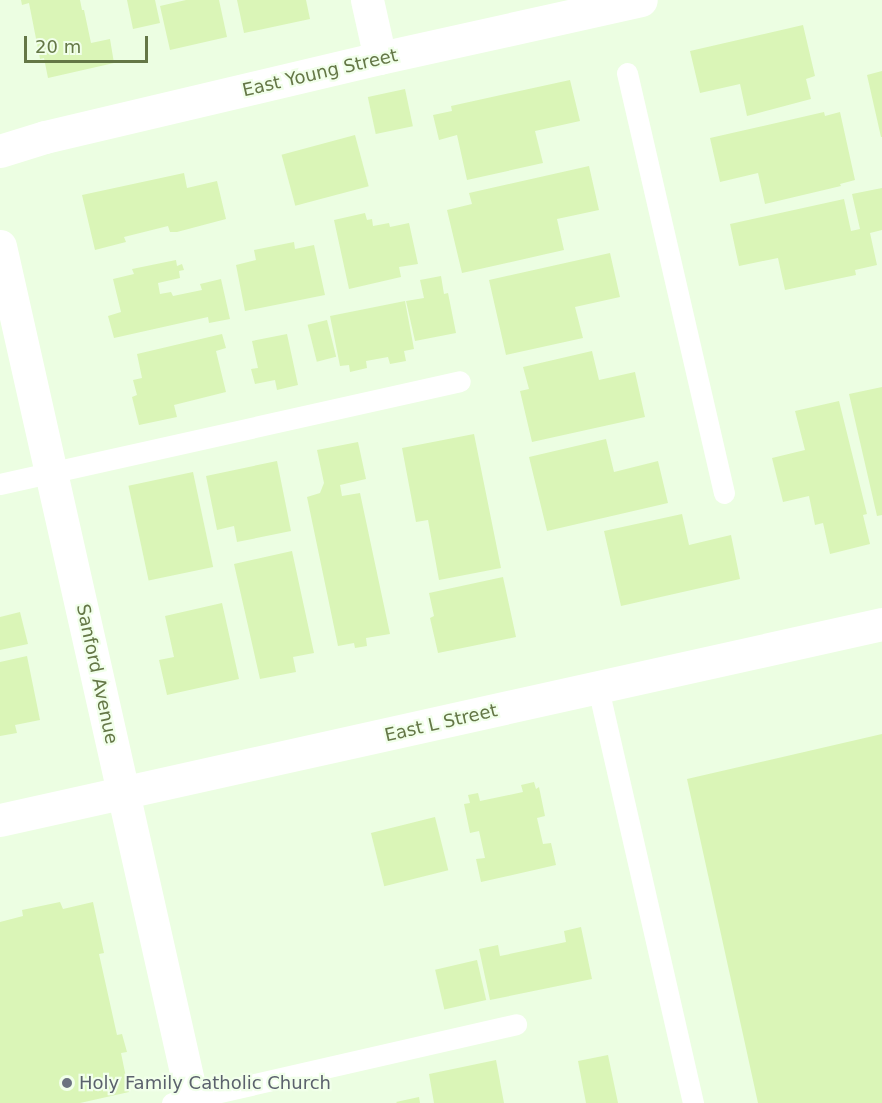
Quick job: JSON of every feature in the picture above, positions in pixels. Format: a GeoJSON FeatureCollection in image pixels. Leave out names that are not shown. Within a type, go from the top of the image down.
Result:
{"type":"FeatureCollection","features":[{"type":"Feature","properties":{"kind":"street"},"geometry":{"type":"LineString","coordinates":[[367,0],[380,58]]}},
{"type":"Feature","properties":{"kind":"street","name":"East Young Street"},"geometry":{"type":"LineString","coordinates":[[0,151],[45,137],[380,58],[641,0]]}},
{"type":"Feature","properties":{"kind":"street","name":"Sanford Avenue"},"geometry":{"type":"LineString","coordinates":[[0,246],[53,472],[123,793],[186,1101]]}},
{"type":"Feature","properties":{"kind":"street","name":"East L Street"},"geometry":{"type":"LineString","coordinates":[[0,820],[882,624]]}},
{"type":"Feature","properties":{"kind":"lane"},"geometry":{"type":"LineString","coordinates":[[627,73],[724,493]]}},
{"type":"Feature","properties":{"kind":"lane"},"geometry":{"type":"LineString","coordinates":[[0,484],[460,381]]}},
{"type":"Feature","properties":{"kind":"lane"},"geometry":{"type":"LineString","coordinates":[[598,688],[693,1103]]}},
{"type":"Feature","properties":{"kind":"lane"},"geometry":{"type":"LineString","coordinates":[[186,1101],[516,1024]]}},
{"type":"Feature","properties":{"kind":"building"},"geometry":{"type":"Polygon","coordinates":[[[21,0],[80,0],[91,43],[110,39],[114,63],[48,78],[44,58],[40,59],[29,3],[22,5],[21,0]]]}},
{"type":"Feature","properties":{"kind":"building"},"geometry":{"type":"Polygon","coordinates":[[[127,0],[155,0],[160,23],[133,29],[127,0]]]}},
{"type":"Feature","properties":{"kind":"building"},"geometry":{"type":"Polygon","coordinates":[[[186,0],[219,0],[227,37],[170,50],[160,6],[186,0]]]}},
{"type":"Feature","properties":{"kind":"building"},"geometry":{"type":"Polygon","coordinates":[[[237,0],[306,0],[310,19],[244,33],[237,0]]]}},
{"type":"Feature","properties":{"kind":"building"},"geometry":{"type":"Polygon","coordinates":[[[803,25],[815,76],[806,79],[811,99],[747,116],[740,84],[700,93],[690,51],[803,25]]]}},
{"type":"Feature","properties":{"kind":"building"},"geometry":{"type":"Polygon","coordinates":[[[882,71],[882,137],[881,137],[867,75],[882,71]]]}},
{"type":"Feature","properties":{"kind":"building"},"geometry":{"type":"Polygon","coordinates":[[[570,80],[580,121],[535,131],[543,163],[467,180],[457,135],[439,140],[433,115],[452,111],[451,106],[570,80]]]}},
{"type":"Feature","properties":{"kind":"building"},"geometry":{"type":"Polygon","coordinates":[[[405,89],[413,126],[376,134],[368,97],[405,89]]]}},
{"type":"Feature","properties":{"kind":"building"},"geometry":{"type":"Polygon","coordinates":[[[824,112],[825,116],[840,112],[855,180],[840,184],[841,186],[765,204],[758,173],[720,182],[710,138],[824,112]]]}},
{"type":"Feature","properties":{"kind":"building"},"geometry":{"type":"Polygon","coordinates":[[[355,135],[369,186],[295,206],[282,155],[355,135]]]}},
{"type":"Feature","properties":{"kind":"building"},"geometry":{"type":"Polygon","coordinates":[[[589,166],[599,210],[557,219],[564,250],[462,273],[447,210],[472,204],[469,193],[589,166]]]}},
{"type":"Feature","properties":{"kind":"building"},"geometry":{"type":"Polygon","coordinates":[[[184,173],[187,188],[217,181],[226,219],[177,232],[170,232],[168,226],[124,237],[126,242],[95,250],[82,195],[184,173]]]}},
{"type":"Feature","properties":{"kind":"building"},"geometry":{"type":"Polygon","coordinates":[[[882,188],[882,230],[870,233],[877,265],[855,270],[856,275],[785,290],[778,258],[739,266],[730,224],[844,199],[851,231],[860,229],[852,194],[882,188]]]}},
{"type":"Feature","properties":{"kind":"building"},"geometry":{"type":"Polygon","coordinates":[[[365,213],[367,220],[372,219],[373,226],[389,223],[390,227],[409,223],[418,264],[399,267],[401,277],[349,289],[334,220],[365,213]]]}},
{"type":"Feature","properties":{"kind":"building"},"geometry":{"type":"Polygon","coordinates":[[[294,242],[295,249],[314,245],[325,295],[245,311],[236,265],[256,260],[254,250],[294,242]]]}},
{"type":"Feature","properties":{"kind":"building"},"geometry":{"type":"Polygon","coordinates":[[[610,253],[620,297],[575,307],[583,338],[506,355],[489,280],[610,253]]]}},
{"type":"Feature","properties":{"kind":"building"},"geometry":{"type":"Polygon","coordinates":[[[176,260],[177,266],[182,264],[184,270],[179,271],[180,278],[158,283],[160,294],[171,292],[173,296],[202,290],[200,284],[221,279],[230,319],[209,323],[208,317],[114,338],[108,316],[121,312],[113,279],[134,274],[132,269],[176,260]]]}},
{"type":"Feature","properties":{"kind":"building"},"geometry":{"type":"Polygon","coordinates":[[[441,276],[444,294],[448,293],[456,333],[415,341],[406,301],[424,298],[420,280],[441,276]]]}},
{"type":"Feature","properties":{"kind":"building"},"geometry":{"type":"Polygon","coordinates":[[[405,301],[414,349],[404,351],[406,361],[390,364],[388,357],[366,361],[367,368],[350,372],[349,365],[340,366],[330,316],[405,301]]]}},
{"type":"Feature","properties":{"kind":"building"},"geometry":{"type":"Polygon","coordinates":[[[327,320],[336,357],[317,362],[308,325],[327,320]]]}},
{"type":"Feature","properties":{"kind":"building"},"geometry":{"type":"Polygon","coordinates":[[[222,334],[226,348],[216,351],[226,392],[174,405],[177,417],[139,425],[132,397],[137,395],[133,380],[142,378],[137,354],[222,334]]]}},
{"type":"Feature","properties":{"kind":"building"},"geometry":{"type":"Polygon","coordinates":[[[287,334],[298,385],[277,390],[275,380],[255,384],[251,369],[258,368],[252,341],[287,334]]]}},
{"type":"Feature","properties":{"kind":"building"},"geometry":{"type":"Polygon","coordinates":[[[592,351],[599,380],[635,372],[645,417],[532,442],[520,391],[529,389],[523,367],[592,351]]]}},
{"type":"Feature","properties":{"kind":"building"},"geometry":{"type":"Polygon","coordinates":[[[882,387],[882,515],[877,516],[849,394],[882,387]]]}},
{"type":"Feature","properties":{"kind":"building"},"geometry":{"type":"Polygon","coordinates":[[[839,401],[867,514],[863,515],[870,544],[830,554],[823,523],[815,525],[809,496],[783,502],[772,458],[805,450],[795,411],[839,401]]]}},
{"type":"Feature","properties":{"kind":"building"},"geometry":{"type":"Polygon","coordinates":[[[474,434],[501,568],[439,580],[428,520],[416,522],[402,448],[474,434]]]}},
{"type":"Feature","properties":{"kind":"building"},"geometry":{"type":"Polygon","coordinates":[[[606,439],[614,472],[658,461],[668,503],[547,531],[529,457],[606,439]]]}},
{"type":"Feature","properties":{"kind":"building"},"geometry":{"type":"Polygon","coordinates":[[[358,442],[366,479],[340,485],[342,496],[360,493],[390,634],[366,638],[367,646],[355,648],[354,643],[338,646],[307,497],[320,493],[324,483],[317,450],[358,442]]]}},
{"type":"Feature","properties":{"kind":"building"},"geometry":{"type":"Polygon","coordinates":[[[277,461],[291,531],[237,542],[234,526],[217,530],[206,476],[277,461]]]}},
{"type":"Feature","properties":{"kind":"building"},"geometry":{"type":"Polygon","coordinates":[[[193,472],[213,567],[149,581],[128,486],[193,472]]]}},
{"type":"Feature","properties":{"kind":"building"},"geometry":{"type":"Polygon","coordinates":[[[682,514],[689,545],[731,535],[740,579],[621,606],[604,531],[682,514]]]}},
{"type":"Feature","properties":{"kind":"building"},"geometry":{"type":"Polygon","coordinates":[[[292,551],[314,653],[293,657],[296,672],[260,679],[234,564],[292,551]]]}},
{"type":"Feature","properties":{"kind":"building"},"geometry":{"type":"Polygon","coordinates":[[[503,577],[516,637],[438,653],[430,618],[434,616],[429,593],[503,577]]]}},
{"type":"Feature","properties":{"kind":"building"},"geometry":{"type":"Polygon","coordinates":[[[222,603],[239,679],[167,695],[159,660],[174,657],[165,616],[222,603]]]}},
{"type":"Feature","properties":{"kind":"building"},"geometry":{"type":"Polygon","coordinates":[[[20,612],[28,644],[0,650],[0,617],[20,612]]]}},
{"type":"Feature","properties":{"kind":"building"},"geometry":{"type":"Polygon","coordinates":[[[27,656],[40,720],[15,725],[17,733],[0,736],[0,662],[27,656]]]}},
{"type":"Feature","properties":{"kind":"building"},"geometry":{"type":"Polygon","coordinates":[[[882,734],[882,1103],[758,1103],[687,779],[882,734]]]}},
{"type":"Feature","properties":{"kind":"building"},"geometry":{"type":"Polygon","coordinates":[[[534,782],[536,789],[539,787],[545,816],[537,818],[543,844],[551,843],[556,865],[481,882],[476,859],[485,858],[479,831],[470,833],[464,804],[470,803],[468,795],[478,793],[480,801],[523,792],[521,785],[534,782]]]}},
{"type":"Feature","properties":{"kind":"building"},"geometry":{"type":"Polygon","coordinates":[[[435,817],[448,870],[384,886],[371,833],[435,817]]]}},
{"type":"Feature","properties":{"kind":"building"},"geometry":{"type":"Polygon","coordinates":[[[60,902],[63,909],[93,902],[104,953],[99,954],[117,1035],[122,1034],[127,1052],[121,1053],[129,1092],[80,1103],[0,1103],[0,922],[23,916],[22,910],[60,902]]]}},
{"type":"Feature","properties":{"kind":"building"},"geometry":{"type":"Polygon","coordinates":[[[581,927],[592,979],[490,1000],[479,949],[498,945],[500,956],[566,942],[564,931],[581,927]]]}},
{"type":"Feature","properties":{"kind":"building"},"geometry":{"type":"Polygon","coordinates":[[[477,960],[486,1000],[444,1010],[435,970],[477,960]]]}},
{"type":"Feature","properties":{"kind":"building"},"geometry":{"type":"Polygon","coordinates":[[[608,1055],[618,1103],[586,1103],[578,1061],[608,1055]]]}},
{"type":"Feature","properties":{"kind":"building"},"geometry":{"type":"Polygon","coordinates":[[[496,1060],[504,1103],[434,1103],[429,1074],[496,1060]]]}},
{"type":"Feature","properties":{"kind":"building"},"geometry":{"type":"Polygon","coordinates":[[[419,1097],[420,1103],[396,1102],[419,1097]]]}},
{"type":"Feature","properties":{"kind":"place","name":"Holy Family Catholic Church"},"geometry":{"type":"Point","coordinates":[67,1083]}}]}
